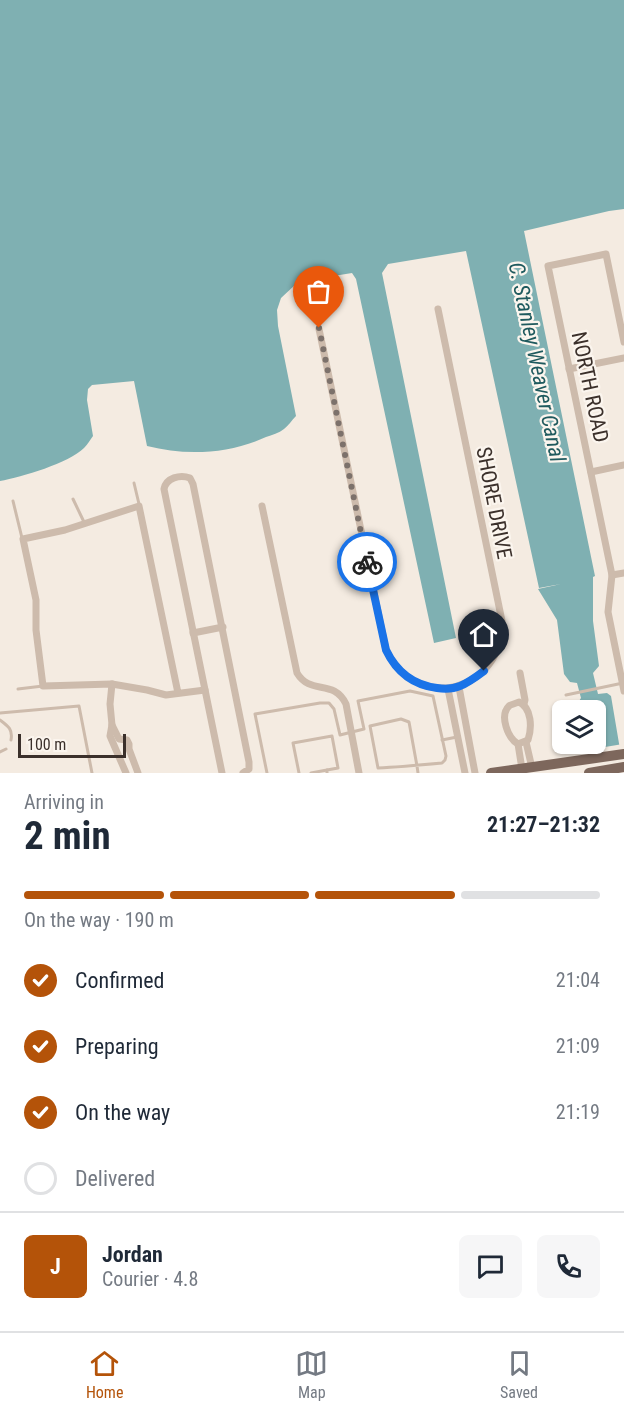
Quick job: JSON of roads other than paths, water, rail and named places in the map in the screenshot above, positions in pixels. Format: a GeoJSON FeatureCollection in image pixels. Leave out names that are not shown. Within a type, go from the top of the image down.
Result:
{"type":"FeatureCollection","features":[{"type":"Feature","properties":{"kind":"main road"},"geometry":{"type":"LineString","coordinates":[[491,773],[624,754]]}},
{"type":"Feature","properties":{"kind":"main road"},"geometry":{"type":"LineString","coordinates":[[589,773],[624,768]]}},
{"type":"Feature","properties":{"kind":"street","name":"NORTH ROAD"},"geometry":{"type":"LineString","coordinates":[[623,684],[608,612],[612,575],[548,266],[606,254],[624,342]]}},
{"type":"Feature","properties":{"kind":"street","name":"SHORE DRIVE"},"geometry":{"type":"LineString","coordinates":[[438,309],[502,621],[501,641],[493,659],[484,671],[459,687]]}},
{"type":"Feature","properties":{"kind":"street"},"geometry":{"type":"LineString","coordinates":[[319,328],[386,650],[397,667],[412,680],[430,687],[448,689],[459,687],[476,773]]}},
{"type":"Feature","properties":{"kind":"street"},"geometry":{"type":"LineString","coordinates":[[569,369],[624,358]]}},
{"type":"Feature","properties":{"kind":"street"},"geometry":{"type":"LineString","coordinates":[[591,472],[624,465]]}},
{"type":"Feature","properties":{"kind":"street"},"geometry":{"type":"LineString","coordinates":[[222,773],[164,489],[166,482],[183,476],[190,478],[193,484],[223,627],[249,762],[249,768],[243,773]]}},
{"type":"Feature","properties":{"kind":"street"},"geometry":{"type":"LineString","coordinates":[[178,693],[139,506],[65,530],[23,539],[36,600],[36,630],[43,686],[112,684],[166,695],[205,690]]}},
{"type":"Feature","properties":{"kind":"street"},"geometry":{"type":"LineString","coordinates":[[262,506],[297,673],[309,685],[330,689],[340,695],[346,704],[359,773]]}},
{"type":"Feature","properties":{"kind":"street"},"geometry":{"type":"LineString","coordinates":[[612,575],[624,573]]}},
{"type":"Feature","properties":{"kind":"street"},"geometry":{"type":"LineString","coordinates":[[193,633],[223,627]]}},
{"type":"Feature","properties":{"kind":"street"},"geometry":{"type":"LineString","coordinates":[[520,674],[524,704]]}},
{"type":"Feature","properties":{"kind":"street"},"geometry":{"type":"LineString","coordinates":[[112,684],[110,736],[116,742],[126,773]]}},
{"type":"Feature","properties":{"kind":"street"},"geometry":{"type":"LineString","coordinates":[[448,689],[465,773]]}},
{"type":"Feature","properties":{"kind":"street"},"geometry":{"type":"LineString","coordinates":[[519,702],[528,709],[530,720],[531,733],[527,741],[527,768],[516,743],[508,734],[505,723],[505,713],[508,707],[519,702]]}},
{"type":"Feature","properties":{"kind":"street"},"geometry":{"type":"LineString","coordinates":[[116,742],[127,740],[138,773]]}},
{"type":"Feature","properties":{"kind":"street"},"geometry":{"type":"LineString","coordinates":[[516,743],[527,741]]}},
{"type":"Feature","properties":{"kind":"lane"},"geometry":{"type":"LineString","coordinates":[[134,483],[139,506]]}},
{"type":"Feature","properties":{"kind":"lane"},"geometry":{"type":"LineString","coordinates":[[73,499],[85,524]]}},
{"type":"Feature","properties":{"kind":"lane"},"geometry":{"type":"LineString","coordinates":[[14,501],[23,539]]}},
{"type":"Feature","properties":{"kind":"lane"},"geometry":{"type":"LineString","coordinates":[[566,695],[623,684]]}},
{"type":"Feature","properties":{"kind":"lane"},"geometry":{"type":"LineString","coordinates":[[18,689],[43,686]]}},
{"type":"Feature","properties":{"kind":"lane"},"geometry":{"type":"LineString","coordinates":[[364,729],[358,701],[411,691],[433,696],[445,760],[442,763],[417,766],[378,768],[370,726]]}},
{"type":"Feature","properties":{"kind":"lane"},"geometry":{"type":"LineString","coordinates":[[267,773],[255,714],[329,703],[334,709],[340,735]]}},
{"type":"Feature","properties":{"kind":"lane"},"geometry":{"type":"LineString","coordinates":[[0,713],[79,706],[93,773]]}},
{"type":"Feature","properties":{"kind":"lane"},"geometry":{"type":"LineString","coordinates":[[299,773],[294,743],[340,735],[401,719],[409,722],[418,773]]}},
{"type":"Feature","properties":{"kind":"lane"},"geometry":{"type":"LineString","coordinates":[[0,720],[10,728],[11,740]]}},
{"type":"Feature","properties":{"kind":"lane"},"geometry":{"type":"LineString","coordinates":[[310,773],[327,772],[338,768],[332,736]]}},
{"type":"Feature","properties":{"kind":"lane"},"geometry":{"type":"LineString","coordinates":[[442,740],[458,737]]}},
{"type":"Feature","properties":{"kind":"lane"},"geometry":{"type":"LineString","coordinates":[[0,752],[6,749]]}},
{"type":"Feature","properties":{"kind":"water","name":"C. Stanley Weaver Canal"},"geometry":{"type":"Polygon","coordinates":[[[0,0],[624,0],[624,209],[524,231],[595,576],[593,577],[593,621],[599,666],[593,673],[598,694],[607,693],[611,696],[624,773],[580,773],[577,754],[606,754],[606,700],[580,700],[577,683],[570,682],[564,674],[557,620],[538,589],[561,584],[539,588],[466,251],[388,264],[382,273],[456,638],[434,643],[356,279],[352,273],[296,284],[281,298],[277,310],[278,326],[296,416],[282,430],[252,443],[207,452],[177,451],[147,446],[134,381],[92,385],[88,389],[87,400],[93,436],[84,448],[57,464],[0,481],[0,0]]]}}]}
